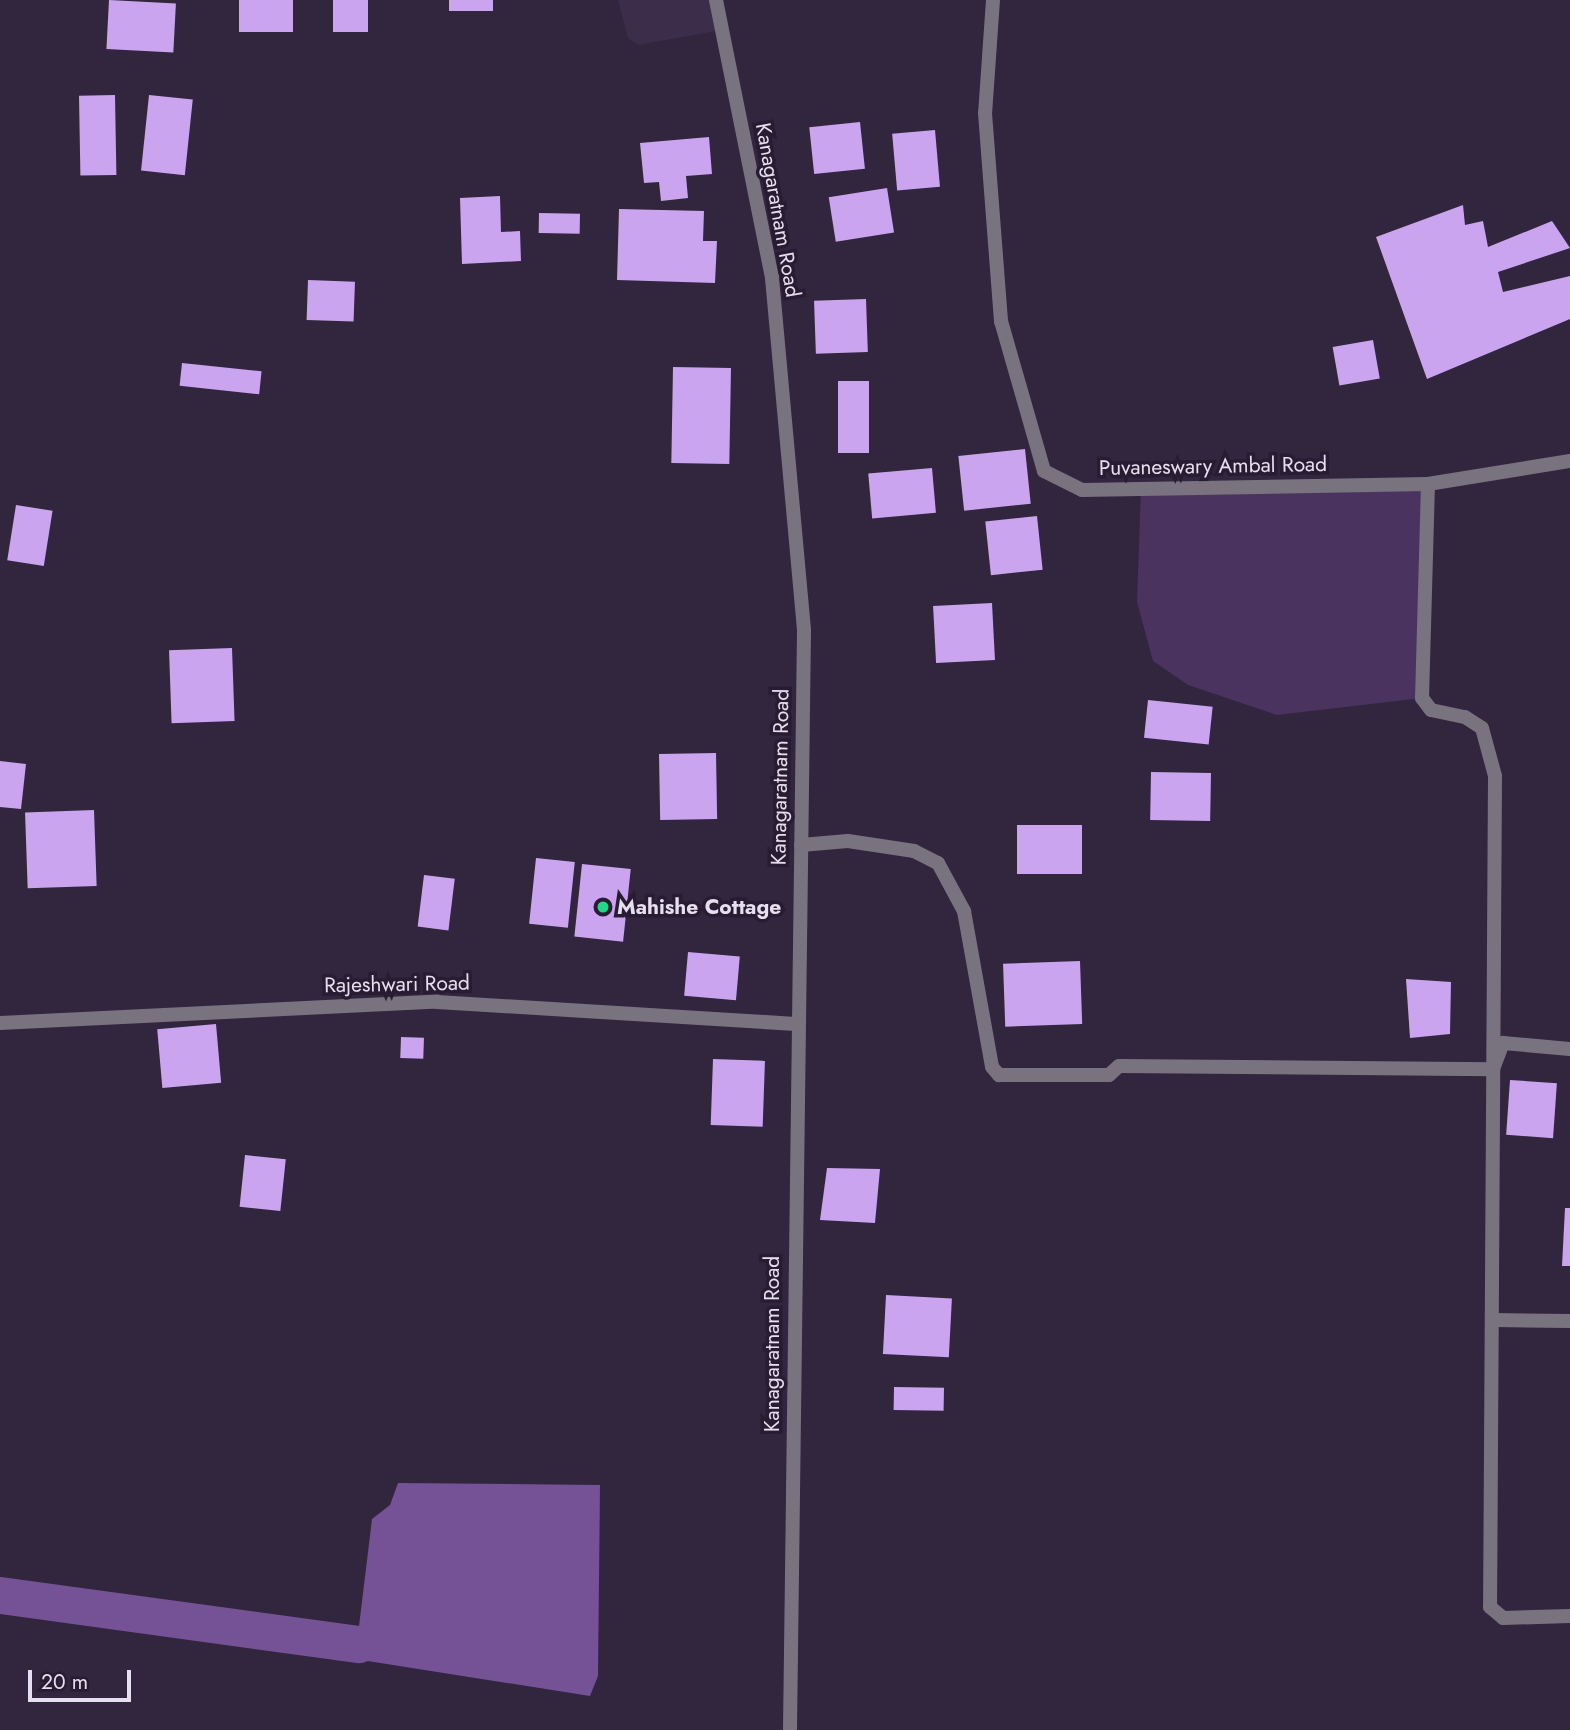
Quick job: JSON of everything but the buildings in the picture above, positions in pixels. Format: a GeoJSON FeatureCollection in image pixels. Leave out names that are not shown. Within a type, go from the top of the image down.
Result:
{"type":"FeatureCollection","features":[{"type":"Feature","properties":{"kind":"street","name":"Kanagaratnam Road"},"geometry":{"type":"LineString","coordinates":[[716,0],[772,278],[804,631],[795,1024],[790,1730]]}},
{"type":"Feature","properties":{"kind":"street","name":"Puvaneswary Ambal Road"},"geometry":{"type":"LineString","coordinates":[[993,0],[985,113],[1001,321],[1044,471],[1082,490],[1428,484],[1570,461]]}},
{"type":"Feature","properties":{"kind":"street"},"geometry":{"type":"LineString","coordinates":[[1428,484],[1422,698],[1431,710],[1465,717],[1482,728],[1495,776],[1495,1320],[1490,1607],[1503,1618],[1570,1616]]}},
{"type":"Feature","properties":{"kind":"street"},"geometry":{"type":"LineString","coordinates":[[801,845],[848,841],[914,851],[938,863],[964,911],[992,1067],[999,1075],[1109,1075],[1119,1066],[1493,1069]]}},
{"type":"Feature","properties":{"kind":"street","name":"Rajeshwari Road"},"geometry":{"type":"LineString","coordinates":[[0,1023],[437,1002],[795,1024]]}},
{"type":"Feature","properties":{"kind":"street"},"geometry":{"type":"LineString","coordinates":[[1493,1069],[1503,1043],[1570,1049]]}},
{"type":"Feature","properties":{"kind":"street"},"geometry":{"type":"LineString","coordinates":[[1495,1320],[1570,1321]]}},
{"type":"Feature","properties":{"kind":"shaded area"},"geometry":{"type":"Polygon","coordinates":[[[618,0],[716,0],[722,30],[638,45],[628,38],[618,0]]]}},
{"type":"Feature","properties":{"kind":"shaded area"},"geometry":{"type":"Polygon","coordinates":[[[1428,484],[1422,698],[1277,715],[1188,685],[1153,661],[1137,602],[1141,489],[1428,484]]]}},
{"type":"Feature","properties":{"kind":"shaded area"},"geometry":{"type":"Polygon","coordinates":[[[398,1483],[600,1485],[598,1676],[590,1696],[355,1659],[372,1519],[390,1505],[398,1483]]]}},
{"type":"Feature","properties":{"kind":"waterway"},"geometry":{"type":"LineString","coordinates":[[0,1595],[359,1644]]}},
{"type":"Feature","properties":{"kind":"place","name":"Mahishe Cottage"},"geometry":{"type":"Point","coordinates":[603,907]}}]}
